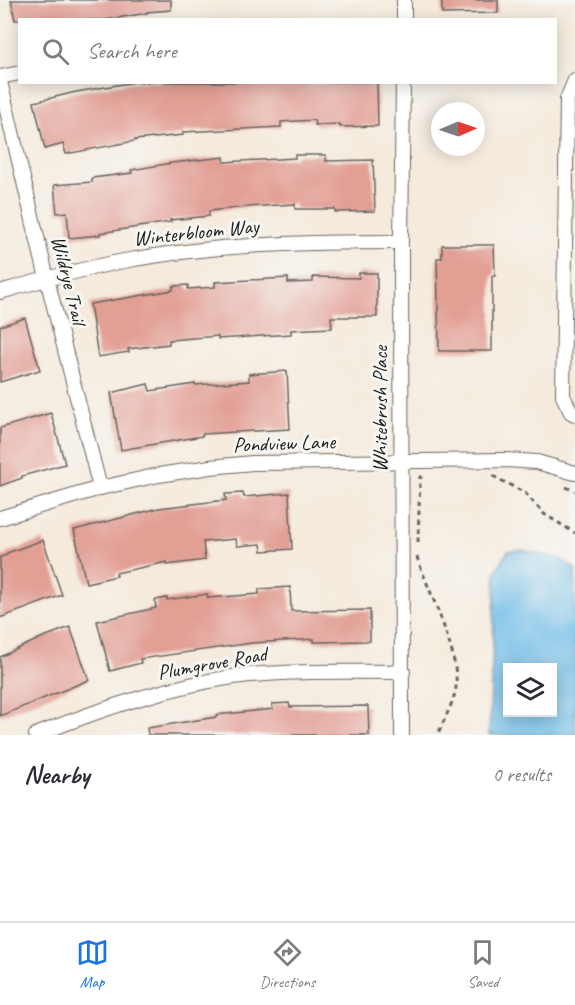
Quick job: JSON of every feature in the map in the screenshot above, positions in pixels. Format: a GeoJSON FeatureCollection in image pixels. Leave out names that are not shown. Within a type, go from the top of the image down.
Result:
{"type":"FeatureCollection","features":[{"type":"Feature","properties":{"kind":"street"},"geometry":{"type":"LineString","coordinates":[[404,0],[404,18]]}},
{"type":"Feature","properties":{"kind":"street"},"geometry":{"type":"LineString","coordinates":[[0,79],[18,74]]}},
{"type":"Feature","properties":{"kind":"street","name":"Wildrye Trail"},"geometry":{"type":"LineString","coordinates":[[0,79],[47,279],[100,488]]}},
{"type":"Feature","properties":{"kind":"street"},"geometry":{"type":"LineString","coordinates":[[575,80],[567,99],[563,396],[571,412],[575,414]]}},
{"type":"Feature","properties":{"kind":"street","name":"Whitebrush Place"},"geometry":{"type":"LineString","coordinates":[[402,735],[400,242],[403,84]]}},
{"type":"Feature","properties":{"kind":"street","name":"Winterbloom Way"},"geometry":{"type":"LineString","coordinates":[[0,292],[124,261],[232,248],[304,243],[400,242]]}},
{"type":"Feature","properties":{"kind":"street","name":"Pondview Lane"},"geometry":{"type":"LineString","coordinates":[[0,518],[100,488],[159,475],[253,463],[537,462],[575,473]]}},
{"type":"Feature","properties":{"kind":"street","name":"Plumgrove Road"},"geometry":{"type":"LineString","coordinates":[[36,735],[75,719],[158,693],[234,677],[295,672],[402,672]]}},
{"type":"Feature","properties":{"kind":"path"},"geometry":{"type":"LineString","coordinates":[[483,476],[502,476]]}},
{"type":"Feature","properties":{"kind":"path"},"geometry":{"type":"LineString","coordinates":[[493,476],[525,494],[544,514],[575,533]]}},
{"type":"Feature","properties":{"kind":"path"},"geometry":{"type":"LineString","coordinates":[[418,545],[420,477],[430,477]]}},
{"type":"Feature","properties":{"kind":"path"},"geometry":{"type":"LineString","coordinates":[[560,484],[575,491]]}},
{"type":"Feature","properties":{"kind":"path"},"geometry":{"type":"LineString","coordinates":[[417,569],[417,557],[448,637],[455,664],[456,688],[438,735]]}},
{"type":"Feature","properties":{"kind":"water"},"geometry":{"type":"Polygon","coordinates":[[[522,550],[561,559],[575,569],[575,735],[489,735],[496,571],[508,551],[522,550]]]}},
{"type":"Feature","properties":{"kind":"building"},"geometry":{"type":"Polygon","coordinates":[[[11,0],[171,0],[171,10],[117,18],[18,18],[15,20],[11,0]]]}},
{"type":"Feature","properties":{"kind":"building"},"geometry":{"type":"Polygon","coordinates":[[[442,0],[498,0],[498,13],[442,14],[442,0]]]}},
{"type":"Feature","properties":{"kind":"building"},"geometry":{"type":"Polygon","coordinates":[[[123,84],[377,84],[378,126],[315,125],[314,120],[281,122],[281,127],[183,132],[183,135],[135,140],[66,154],[63,144],[45,149],[34,102],[123,84]]]}},
{"type":"Feature","properties":{"kind":"building"},"geometry":{"type":"Polygon","coordinates":[[[295,155],[326,155],[326,161],[373,160],[375,211],[335,212],[335,209],[295,209],[295,204],[247,207],[209,211],[209,216],[170,220],[171,222],[100,233],[100,235],[69,238],[67,212],[57,213],[54,185],[92,182],[92,178],[132,173],[131,170],[172,163],[224,157],[224,162],[295,158],[295,155]]]}},
{"type":"Feature","properties":{"kind":"building"},"geometry":{"type":"Polygon","coordinates":[[[442,245],[494,245],[492,351],[439,351],[437,258],[442,258],[442,245]]]}},
{"type":"Feature","properties":{"kind":"building"},"geometry":{"type":"Polygon","coordinates":[[[359,273],[377,273],[377,317],[331,317],[332,328],[291,330],[291,334],[169,340],[169,344],[128,349],[129,352],[98,357],[90,304],[173,290],[173,286],[188,285],[188,289],[215,287],[215,282],[288,278],[288,283],[313,282],[313,277],[359,278],[359,273]]]}},
{"type":"Feature","properties":{"kind":"building"},"geometry":{"type":"Polygon","coordinates":[[[25,318],[40,370],[0,382],[0,326],[25,318]]]}},
{"type":"Feature","properties":{"kind":"building"},"geometry":{"type":"Polygon","coordinates":[[[287,371],[290,429],[202,434],[202,436],[121,450],[111,393],[148,384],[150,391],[195,384],[249,381],[249,374],[287,371]]]}},
{"type":"Feature","properties":{"kind":"building"},"geometry":{"type":"Polygon","coordinates":[[[51,413],[65,464],[22,476],[22,478],[0,486],[0,428],[51,413]]]}},
{"type":"Feature","properties":{"kind":"building"},"geometry":{"type":"Polygon","coordinates":[[[243,493],[244,497],[289,493],[292,549],[262,551],[261,544],[237,546],[236,539],[203,542],[205,560],[167,565],[167,562],[116,573],[117,576],[86,583],[74,530],[159,508],[226,500],[225,494],[243,493]]]}},
{"type":"Feature","properties":{"kind":"building"},"geometry":{"type":"Polygon","coordinates":[[[43,540],[62,595],[0,618],[0,557],[43,540]]]}},
{"type":"Feature","properties":{"kind":"building"},"geometry":{"type":"Polygon","coordinates":[[[290,587],[291,611],[370,610],[370,641],[314,642],[314,639],[252,643],[140,659],[141,663],[110,671],[97,621],[156,608],[155,600],[207,594],[208,598],[259,594],[259,589],[290,587]]]}},
{"type":"Feature","properties":{"kind":"building"},"geometry":{"type":"Polygon","coordinates":[[[70,627],[89,680],[0,716],[0,657],[70,627]]]}},
{"type":"Feature","properties":{"kind":"building"},"geometry":{"type":"Polygon","coordinates":[[[289,703],[290,707],[368,706],[369,735],[148,735],[147,728],[216,717],[216,715],[273,709],[272,704],[289,703]]]}}]}
